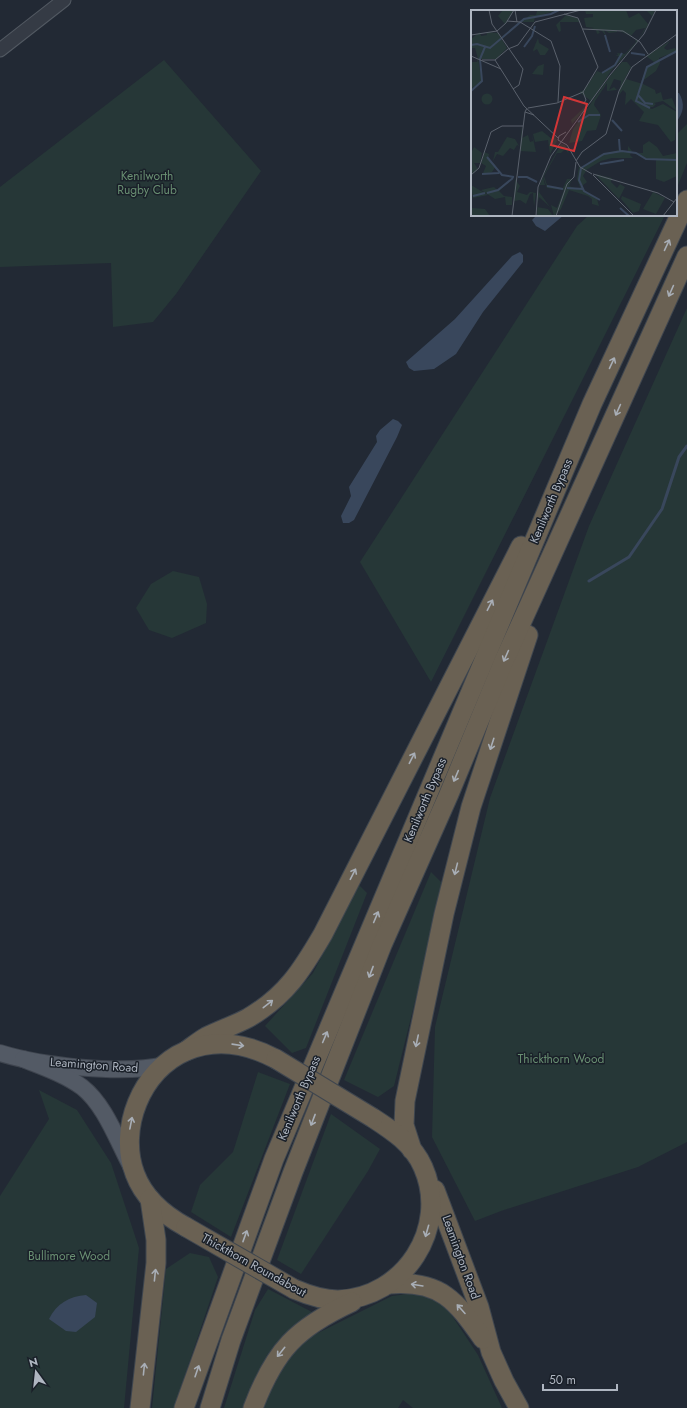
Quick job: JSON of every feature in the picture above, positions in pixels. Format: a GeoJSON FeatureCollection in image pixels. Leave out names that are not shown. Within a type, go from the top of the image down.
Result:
{"type":"FeatureCollection","features":[{"type":"Feature","properties":{"kind":"highway","name":"Kenilworth Bypass"},"geometry":{"type":"LineString","coordinates":[[184,1408],[274,1159],[592,404],[687,200]]}},
{"type":"Feature","properties":{"kind":"highway","name":"Kenilworth Bypass"},"geometry":{"type":"LineString","coordinates":[[210,1408],[231,1340],[293,1172],[382,945],[449,794],[503,663],[687,256]]}},
{"type":"Feature","properties":{"kind":"highway"},"geometry":{"type":"LineString","coordinates":[[186,1051],[206,1037],[249,1018],[265,1007],[290,984],[301,971],[323,934],[503,579],[568,462]]}},
{"type":"Feature","properties":{"kind":"highway"},"geometry":{"type":"LineString","coordinates":[[412,1150],[404,1125],[404,1101],[446,906],[471,807],[520,657],[568,518]]}},
{"type":"Feature","properties":{"kind":"highway","name":"Thickthorn Roundabout"},"geometry":{"type":"LineString","coordinates":[[230,1044],[258,1050],[276,1059],[373,1118],[402,1138],[412,1150],[422,1166],[427,1178],[431,1210],[428,1230],[423,1243],[410,1264],[382,1288],[338,1300],[314,1296],[294,1289],[186,1227],[166,1214],[150,1199],[135,1175],[130,1150],[129,1134],[134,1109],[146,1086],[165,1065],[186,1051],[212,1045],[230,1044]]}},
{"type":"Feature","properties":{"kind":"highway","name":"Leamington Road"},"geometry":{"type":"LineString","coordinates":[[422,1166],[442,1207],[461,1263],[478,1306],[491,1352],[504,1381],[519,1408]]}},
{"type":"Feature","properties":{"kind":"highway"},"geometry":{"type":"LineString","coordinates":[[140,1408],[156,1263],[156,1240],[150,1199]]}},
{"type":"Feature","properties":{"kind":"highway","name":"Leamington Road"},"geometry":{"type":"LineString","coordinates":[[382,1288],[407,1283],[424,1286],[443,1294],[463,1310],[491,1352]]}},
{"type":"Feature","properties":{"kind":"highway"},"geometry":{"type":"LineString","coordinates":[[253,1408],[270,1367],[279,1354],[300,1332],[320,1318],[382,1288]]}},
{"type":"Feature","properties":{"kind":"main road","name":"Leamington Road"},"geometry":{"type":"LineString","coordinates":[[0,1053],[23,1059],[67,1065],[115,1069],[140,1069],[165,1065]]}},
{"type":"Feature","properties":{"kind":"main road","name":"Leamington Road"},"geometry":{"type":"LineString","coordinates":[[23,1059],[68,1079],[82,1088],[94,1099],[135,1175]]}},
{"type":"Feature","properties":{"kind":"street"},"geometry":{"type":"LineString","coordinates":[[0,50],[64,0]]}},
{"type":"Feature","properties":{"kind":"green space","name":"Kenilworth Rugby Club"},"geometry":{"type":"Polygon","coordinates":[[[164,60],[261,171],[176,294],[153,322],[113,327],[111,263],[0,267],[0,187],[164,60]]]}},
{"type":"Feature","properties":{"kind":"green space"},"geometry":{"type":"Polygon","coordinates":[[[687,124],[687,163],[677,188],[677,134],[687,124]]]}},
{"type":"Feature","properties":{"kind":"green space"},"geometry":{"type":"Polygon","coordinates":[[[588,216],[664,216],[431,682],[360,562],[577,226],[588,216]]]}},
{"type":"Feature","properties":{"kind":"green space","name":"Thickthorn Wood"},"geometry":{"type":"Polygon","coordinates":[[[687,308],[687,1142],[638,1167],[501,1211],[475,1221],[432,1137],[435,1027],[490,798],[589,526],[687,308]]]}},
{"type":"Feature","properties":{"kind":"green space"},"geometry":{"type":"Polygon","coordinates":[[[173,571],[199,577],[207,604],[206,623],[172,638],[149,630],[136,608],[151,584],[173,571]]]}},
{"type":"Feature","properties":{"kind":"green space"},"geometry":{"type":"Polygon","coordinates":[[[431,872],[444,885],[394,1086],[378,1097],[344,1080],[431,872]]]}},
{"type":"Feature","properties":{"kind":"green space"},"geometry":{"type":"Polygon","coordinates":[[[359,885],[367,893],[306,1048],[292,1053],[265,1026],[313,973],[359,885]]]}},
{"type":"Feature","properties":{"kind":"green space"},"geometry":{"type":"Polygon","coordinates":[[[258,1072],[290,1084],[231,1237],[191,1212],[200,1185],[233,1152],[258,1072]]]}},
{"type":"Feature","properties":{"kind":"green space","name":"Bullimore Wood"},"geometry":{"type":"Polygon","coordinates":[[[39,1090],[77,1110],[111,1163],[139,1248],[124,1408],[0,1408],[0,1196],[49,1119],[39,1090]]]}},
{"type":"Feature","properties":{"kind":"green space"},"geometry":{"type":"Polygon","coordinates":[[[331,1114],[380,1149],[368,1171],[301,1274],[277,1260],[331,1114]]]}},
{"type":"Feature","properties":{"kind":"green space"},"geometry":{"type":"Polygon","coordinates":[[[190,1253],[209,1257],[218,1277],[174,1408],[152,1408],[166,1269],[190,1253]]]}},
{"type":"Feature","properties":{"kind":"green space"},"geometry":{"type":"Polygon","coordinates":[[[268,1289],[312,1312],[267,1355],[245,1408],[224,1408],[255,1310],[268,1289]]]}},
{"type":"Feature","properties":{"kind":"green space"},"geometry":{"type":"Polygon","coordinates":[[[422,1292],[443,1302],[478,1355],[502,1408],[413,1408],[403,1400],[398,1408],[264,1408],[277,1373],[306,1339],[392,1296],[422,1292]]]}},
{"type":"Feature","properties":{"kind":"water"},"geometry":{"type":"Polygon","coordinates":[[[677,93],[679,93],[683,104],[681,115],[677,121],[677,93]]]}},
{"type":"Feature","properties":{"kind":"water"},"geometry":{"type":"Polygon","coordinates":[[[536,216],[563,216],[545,231],[536,226],[532,220],[536,216]]]}},
{"type":"Feature","properties":{"kind":"water"},"geometry":{"type":"Polygon","coordinates":[[[520,252],[523,255],[523,262],[483,312],[456,354],[434,369],[414,371],[409,368],[406,362],[455,319],[512,256],[520,252]]]}},
{"type":"Feature","properties":{"kind":"water"},"geometry":{"type":"Polygon","coordinates":[[[393,419],[402,425],[397,437],[354,520],[349,523],[343,523],[341,516],[351,496],[349,487],[377,442],[376,436],[380,430],[393,419]]]}},
{"type":"Feature","properties":{"kind":"water"},"geometry":{"type":"Polygon","coordinates":[[[86,1295],[97,1303],[95,1317],[76,1332],[66,1331],[49,1319],[55,1309],[64,1302],[74,1297],[86,1295]]]}},
{"type":"Feature","properties":{"kind":"waterway"},"geometry":{"type":"LineString","coordinates":[[589,581],[629,557],[662,509],[679,457],[687,446]]}}]}
